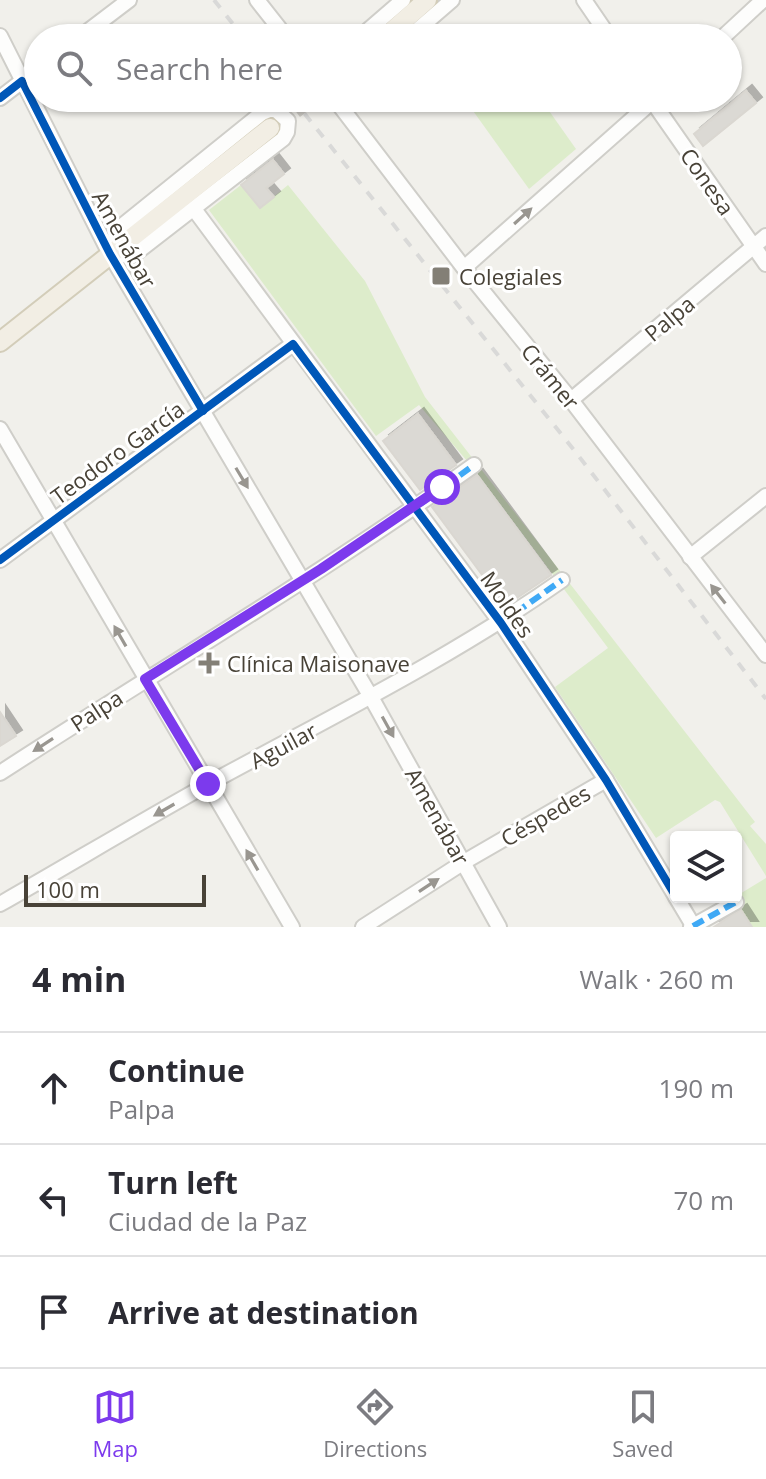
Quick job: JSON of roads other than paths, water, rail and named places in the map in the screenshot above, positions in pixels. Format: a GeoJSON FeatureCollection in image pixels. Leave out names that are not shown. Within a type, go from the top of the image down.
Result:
{"type":"FeatureCollection","features":[{"type":"Feature","properties":{"kind":"main road"},"geometry":{"type":"LineString","coordinates":[[400,24],[427,0]]}},
{"type":"Feature","properties":{"kind":"main road"},"geometry":{"type":"LineString","coordinates":[[0,342],[270,128]]}},
{"type":"Feature","properties":{"kind":"street"},"geometry":{"type":"LineString","coordinates":[[97,24],[129,0]]}},
{"type":"Feature","properties":{"kind":"street"},"geometry":{"type":"LineString","coordinates":[[257,0],[276,24]]}},
{"type":"Feature","properties":{"kind":"street"},"geometry":{"type":"LineString","coordinates":[[375,24],[403,0]]}},
{"type":"Feature","properties":{"kind":"street"},"geometry":{"type":"LineString","coordinates":[[424,24],[452,0]]}},
{"type":"Feature","properties":{"kind":"street"},"geometry":{"type":"LineString","coordinates":[[584,0],[600,24]]}},
{"type":"Feature","properties":{"kind":"street"},"geometry":{"type":"LineString","coordinates":[[737,24],[763,0]]}},
{"type":"Feature","properties":{"kind":"street","name":"Amenábar"},"geometry":{"type":"LineString","coordinates":[[0,36],[24,85]]}},
{"type":"Feature","properties":{"kind":"street"},"geometry":{"type":"LineString","coordinates":[[0,98],[22,81]]}},
{"type":"Feature","properties":{"kind":"street","name":"Amenábar"},"geometry":{"type":"LineString","coordinates":[[38,112],[110,254],[371,697],[499,927]]}},
{"type":"Feature","properties":{"kind":"street"},"geometry":{"type":"LineString","coordinates":[[267,112],[117,230],[110,254],[132,256],[283,139],[289,126],[279,112]]}},
{"type":"Feature","properties":{"kind":"street","name":"Crámer"},"geometry":{"type":"LineString","coordinates":[[345,112],[766,655]]}},
{"type":"Feature","properties":{"kind":"street"},"geometry":{"type":"LineString","coordinates":[[464,268],[638,112]]}},
{"type":"Feature","properties":{"kind":"street","name":"Conesa"},"geometry":{"type":"LineString","coordinates":[[662,112],[766,264]]}},
{"type":"Feature","properties":{"kind":"street","name":"Moldes"},"geometry":{"type":"LineString","coordinates":[[194,209],[501,623],[606,780],[670,887]]}},
{"type":"Feature","properties":{"kind":"street","name":"Palpa"},"geometry":{"type":"LineString","coordinates":[[571,400],[766,236]]}},
{"type":"Feature","properties":{"kind":"street","name":"Teodoro García"},"geometry":{"type":"LineString","coordinates":[[0,560],[293,344]]}},
{"type":"Feature","properties":{"kind":"street"},"geometry":{"type":"LineString","coordinates":[[0,429],[292,927]]}},
{"type":"Feature","properties":{"kind":"street","name":"Palpa"},"geometry":{"type":"LineString","coordinates":[[0,773],[416,507],[474,465]]}},
{"type":"Feature","properties":{"kind":"street"},"geometry":{"type":"LineString","coordinates":[[690,557],[766,496]]}},
{"type":"Feature","properties":{"kind":"street","name":"Aguilar"},"geometry":{"type":"LineString","coordinates":[[0,904],[208,784],[501,623],[562,580]]}},
{"type":"Feature","properties":{"kind":"street","name":"Céspedes"},"geometry":{"type":"LineString","coordinates":[[363,927],[464,862],[606,780]]}},
{"type":"Feature","properties":{"kind":"street","name":"Moldes"},"geometry":{"type":"LineString","coordinates":[[679,903],[693,927]]}},
{"type":"Feature","properties":{"kind":"street"},"geometry":{"type":"LineString","coordinates":[[693,927],[734,903]]}},
{"type":"Feature","properties":{"kind":"tunnel"},"geometry":{"type":"LineString","coordinates":[[273,126],[292,112]]}},
{"type":"Feature","properties":{"kind":"railway"},"geometry":{"type":"LineString","coordinates":[[214,0],[233,24]]}},
{"type":"Feature","properties":{"kind":"railway"},"geometry":{"type":"LineString","coordinates":[[303,112],[574,450],[766,699]]}},
{"type":"Feature","properties":{"kind":"place","name":"Colegiales"},"geometry":{"type":"Point","coordinates":[441,276]}},
{"type":"Feature","properties":{"kind":"place","name":"Clínica Maisonave"},"geometry":{"type":"Point","coordinates":[209,663]}}]}
